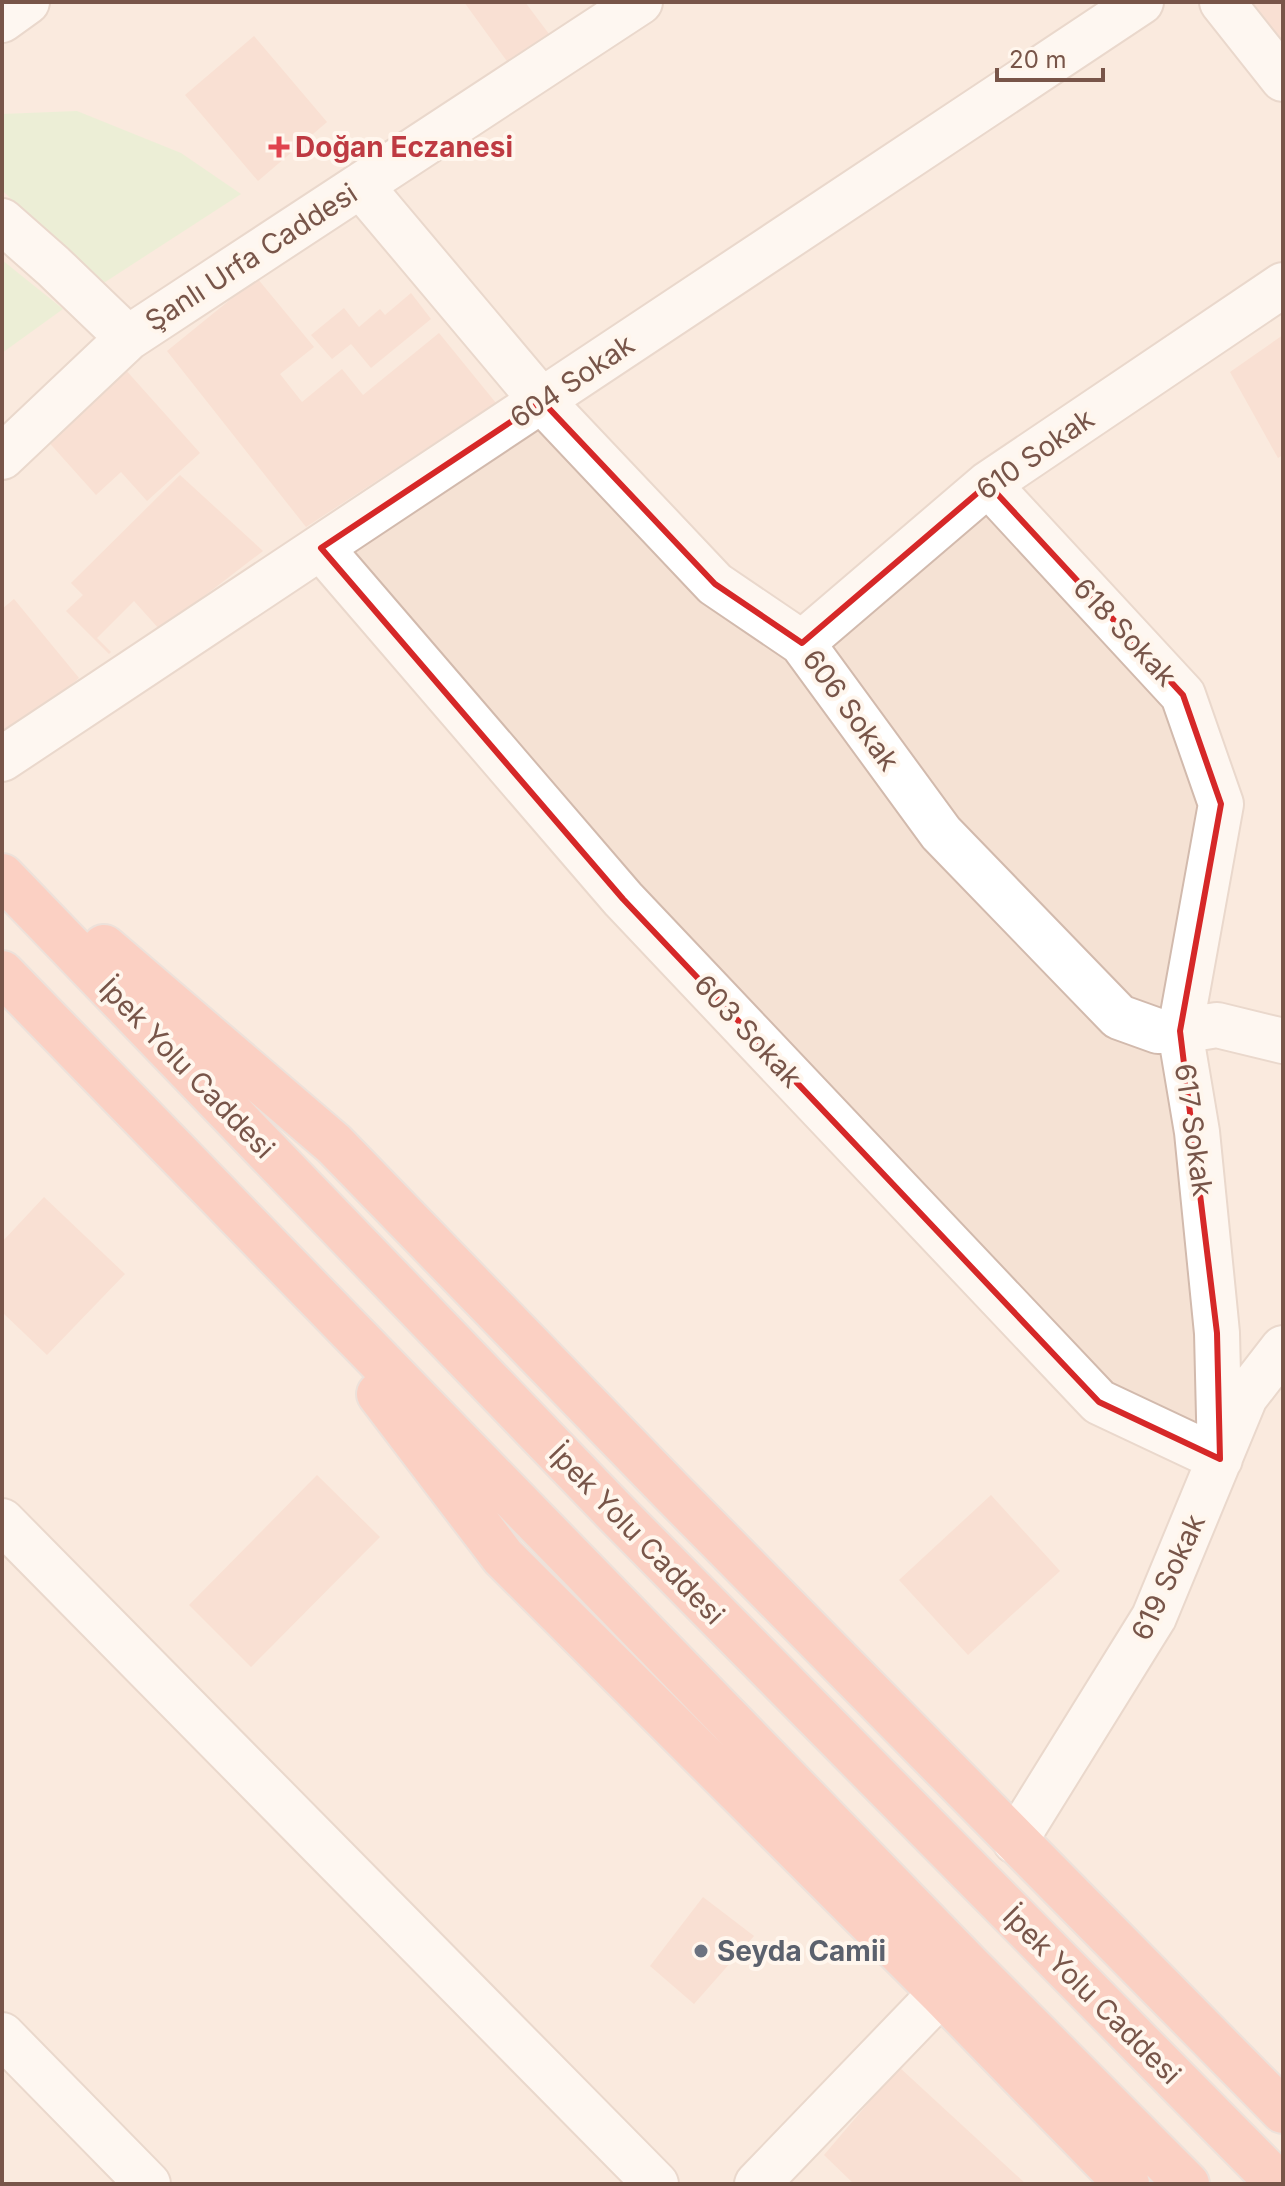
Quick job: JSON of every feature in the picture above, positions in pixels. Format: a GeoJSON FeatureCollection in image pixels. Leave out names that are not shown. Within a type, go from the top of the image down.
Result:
{"type":"FeatureCollection","features":[{"type":"Feature","properties":{"kind":"highway"},"geometry":{"type":"LineString","coordinates":[[2,862],[334,1144],[670,1490],[1283,2111]]}},
{"type":"Feature","properties":{"kind":"highway","name":"İpek Yolu Caddesi"},"geometry":{"type":"LineString","coordinates":[[2,876],[624,1521],[1279,2184]]}},
{"type":"Feature","properties":{"kind":"highway"},"geometry":{"type":"LineString","coordinates":[[2,973],[969,1966],[1187,2184]]}},
{"type":"Feature","properties":{"kind":"highway"},"geometry":{"type":"LineString","coordinates":[[262,1239],[503,1557],[941,1993],[1127,2184]]}},
{"type":"Feature","properties":{"kind":"street"},"geometry":{"type":"LineString","coordinates":[[2,20],[27,2]]}},
{"type":"Feature","properties":{"kind":"street","name":"Şanlı Urfa Caddesi"},"geometry":{"type":"LineString","coordinates":[[2,457],[128,338],[640,2]]}},
{"type":"Feature","properties":{"kind":"street","name":"604 Sokak"},"geometry":{"type":"LineString","coordinates":[[2,759],[1141,2]]}},
{"type":"Feature","properties":{"kind":"street"},"geometry":{"type":"LineString","coordinates":[[1222,2],[1283,79]]}},
{"type":"Feature","properties":{"kind":"street","name":"606 Sokak"},"geometry":{"type":"LineString","coordinates":[[361,186],[542,401],[715,584],[802,643],[941,833],[1119,1017],[1158,1031],[1217,1025],[1283,1041]]}},
{"type":"Feature","properties":{"kind":"street"},"geometry":{"type":"LineString","coordinates":[[2,221],[128,338]]}},
{"type":"Feature","properties":{"kind":"street","name":"610 Sokak"},"geometry":{"type":"LineString","coordinates":[[802,643],[988,484],[1283,285]]}},
{"type":"Feature","properties":{"kind":"street","name":"618 Sokak"},"geometry":{"type":"LineString","coordinates":[[988,484],[1183,695],[1221,804]]}},
{"type":"Feature","properties":{"kind":"street","name":"603 Sokak"},"geometry":{"type":"LineString","coordinates":[[321,548],[623,899],[1099,1402],[1220,1459]]}},
{"type":"Feature","properties":{"kind":"street","name":"617 Sokak"},"geometry":{"type":"LineString","coordinates":[[1220,1459],[1217,1333],[1197,1132],[1180,1031],[1221,804]]}},
{"type":"Feature","properties":{"kind":"street","name":"619 Sokak"},"geometry":{"type":"LineString","coordinates":[[1015,1841],[1154,1617],[1220,1459],[1264,1402],[1283,1348]]}},
{"type":"Feature","properties":{"kind":"street"},"geometry":{"type":"LineString","coordinates":[[2,1521],[656,2184]]}},
{"type":"Feature","properties":{"kind":"street"},"geometry":{"type":"LineString","coordinates":[[757,2184],[941,1993]]}},
{"type":"Feature","properties":{"kind":"street"},"geometry":{"type":"LineString","coordinates":[[2,2035],[148,2184]]}},
{"type":"Feature","properties":{"kind":"highlighted area"},"geometry":{"type":"Polygon","coordinates":[[[542,401],[715,584],[802,643],[988,484],[1183,695],[1221,804],[1180,1031],[1217,1333],[1220,1459],[1099,1402],[623,899],[321,548],[542,401]]]}},
{"type":"Feature","properties":{"kind":"shaded area"},"geometry":{"type":"Polygon","coordinates":[[[2,2],[1283,2],[1283,2184],[2,2184],[2,2]]]}},
{"type":"Feature","properties":{"kind":"green space"},"geometry":{"type":"Polygon","coordinates":[[[77,111],[181,153],[241,194],[99,286],[2,190],[2,114],[77,111]]]}},
{"type":"Feature","properties":{"kind":"green space"},"geometry":{"type":"Polygon","coordinates":[[[2,260],[63,309],[2,353],[2,260]]]}},
{"type":"Feature","properties":{"kind":"building"},"geometry":{"type":"Polygon","coordinates":[[[464,2],[525,2],[549,34],[509,64],[464,2]]]}},
{"type":"Feature","properties":{"kind":"building"},"geometry":{"type":"Polygon","coordinates":[[[1251,2],[1283,2],[1283,42],[1251,2]]]}},
{"type":"Feature","properties":{"kind":"building"},"geometry":{"type":"Polygon","coordinates":[[[254,36],[327,122],[258,181],[185,95],[254,36]]]}},
{"type":"Feature","properties":{"kind":"building"},"geometry":{"type":"Polygon","coordinates":[[[257,278],[314,347],[280,374],[302,402],[342,369],[363,395],[439,333],[496,403],[306,527],[167,351],[257,278]]]}},
{"type":"Feature","properties":{"kind":"building"},"geometry":{"type":"Polygon","coordinates":[[[411,293],[431,319],[371,368],[351,344],[332,359],[311,335],[344,308],[359,327],[380,309],[385,315],[411,293]]]}},
{"type":"Feature","properties":{"kind":"building"},"geometry":{"type":"Polygon","coordinates":[[[1283,335],[1283,455],[1278,458],[1230,372],[1283,335]]]}},
{"type":"Feature","properties":{"kind":"building"},"geometry":{"type":"Polygon","coordinates":[[[124,368],[200,453],[147,501],[121,472],[96,495],[45,438],[124,368]]]}},
{"type":"Feature","properties":{"kind":"building"},"geometry":{"type":"Polygon","coordinates":[[[180,475],[263,551],[160,630],[134,601],[97,638],[111,652],[109,654],[66,611],[83,595],[71,583],[180,475]]]}},
{"type":"Feature","properties":{"kind":"building"},"geometry":{"type":"Polygon","coordinates":[[[14,599],[79,678],[2,742],[2,609],[14,599]]]}},
{"type":"Feature","properties":{"kind":"building"},"geometry":{"type":"Polygon","coordinates":[[[44,1197],[125,1274],[47,1355],[2,1312],[2,1242],[44,1197]]]}},
{"type":"Feature","properties":{"kind":"building"},"geometry":{"type":"Polygon","coordinates":[[[317,1475],[380,1537],[251,1667],[189,1605],[317,1475]]]}},
{"type":"Feature","properties":{"kind":"building"},"geometry":{"type":"Polygon","coordinates":[[[991,1495],[1060,1571],[968,1655],[899,1580],[991,1495]]]}},
{"type":"Feature","properties":{"kind":"building","name":"Seyda Camii"},"geometry":{"type":"Polygon","coordinates":[[[703,1897],[754,1936],[694,2004],[650,1966],[703,1897]]]}},
{"type":"Feature","properties":{"kind":"building"},"geometry":{"type":"Polygon","coordinates":[[[899,2067],[1026,2184],[854,2184],[824,2155],[899,2067]]]}},
{"type":"Feature","properties":{"kind":"place","name":"Doğan Eczanesi"},"geometry":{"type":"Point","coordinates":[279,147]}},
{"type":"Feature","properties":{"kind":"place","name":"Seyda Camii"},"geometry":{"type":"Point","coordinates":[701,1951]}}]}
